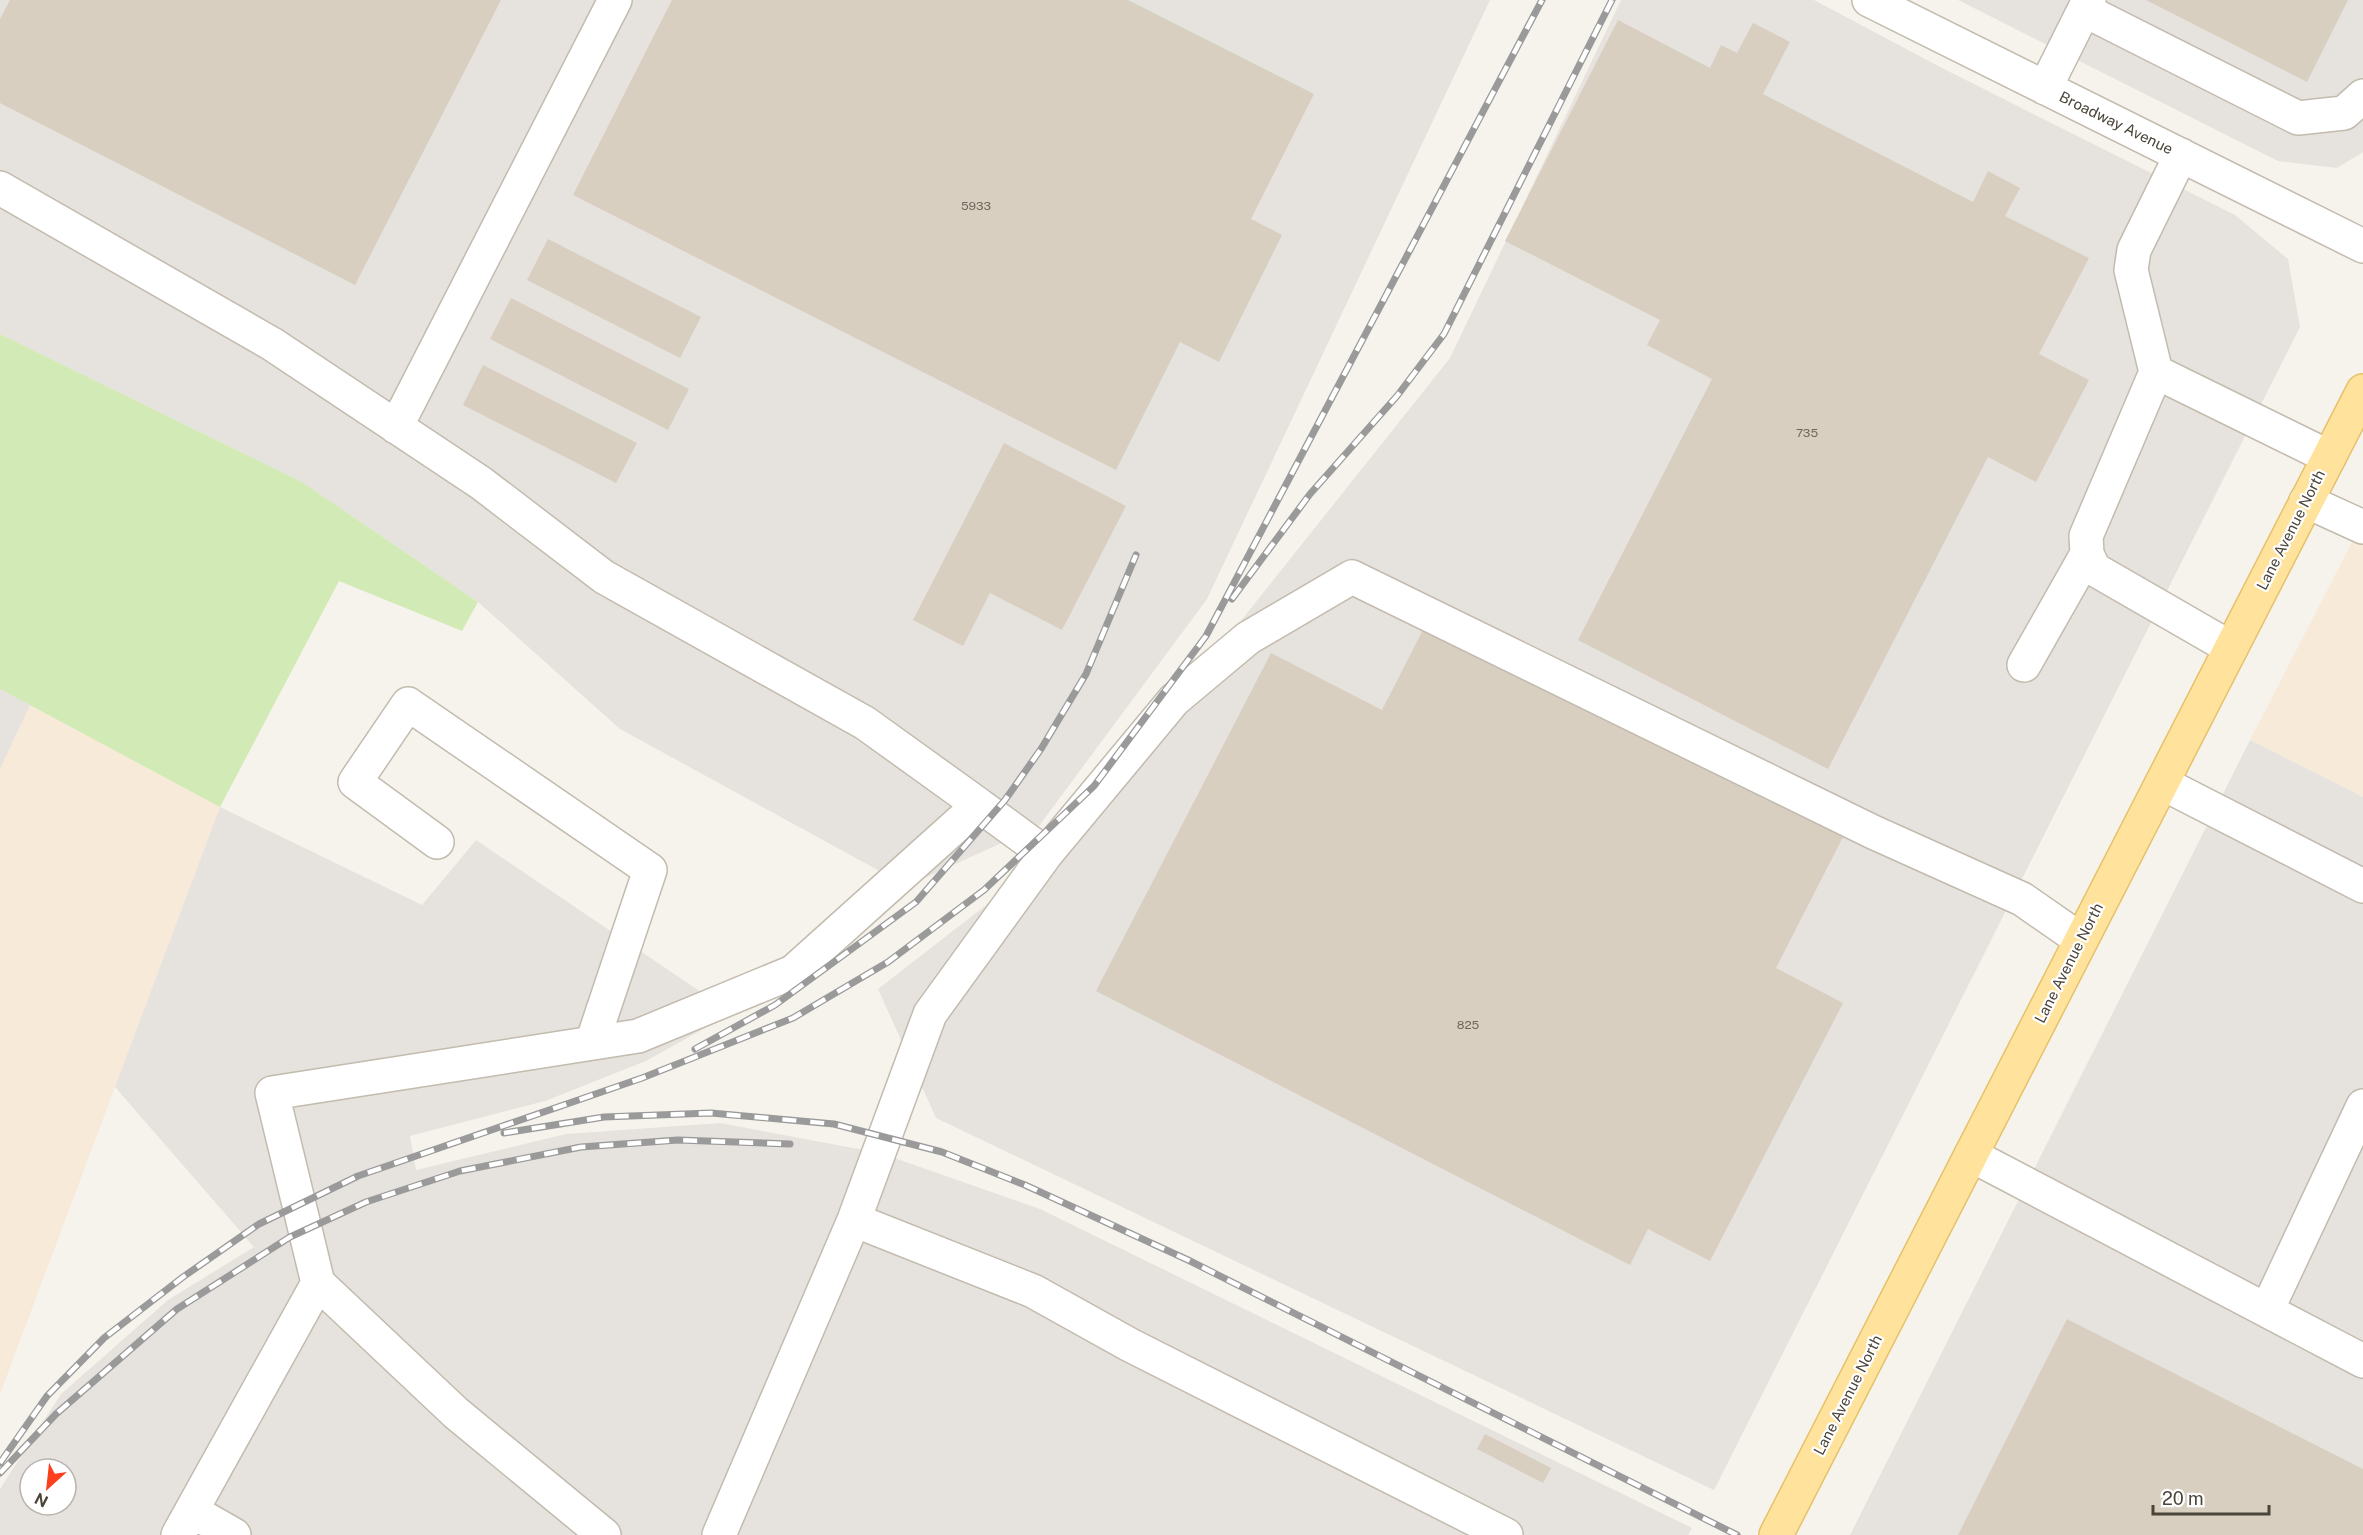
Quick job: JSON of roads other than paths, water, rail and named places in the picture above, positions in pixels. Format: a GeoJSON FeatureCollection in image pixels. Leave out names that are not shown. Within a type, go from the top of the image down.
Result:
{"type":"FeatureCollection","features":[{"type":"Feature","properties":{"kind":"main road","name":"Lane Avenue North"},"geometry":{"type":"LineString","coordinates":[[1776,1535],[2363,391]]}},
{"type":"Feature","properties":{"kind":"street"},"geometry":{"type":"LineString","coordinates":[[396,427],[615,0]]}},
{"type":"Feature","properties":{"kind":"street","name":"Broadway Avenue"},"geometry":{"type":"LineString","coordinates":[[1869,0],[2363,246]]}},
{"type":"Feature","properties":{"kind":"street"},"geometry":{"type":"LineString","coordinates":[[2045,88],[2086,5],[2298,118],[2344,113],[2363,96]]}},
{"type":"Feature","properties":{"kind":"street"},"geometry":{"type":"LineString","coordinates":[[2181,155],[2134,250],[2131,270],[2156,372],[2086,536],[2087,554],[2094,569],[2231,648]]}},
{"type":"Feature","properties":{"kind":"street"},"geometry":{"type":"LineString","coordinates":[[0,188],[272,344],[481,483],[604,577],[865,723],[1046,854]]}},
{"type":"Feature","properties":{"kind":"street"},"geometry":{"type":"LineString","coordinates":[[2156,372],[2329,457]]}},
{"type":"Feature","properties":{"kind":"street"},"geometry":{"type":"LineString","coordinates":[[2306,501],[2363,527]]}},
{"type":"Feature","properties":{"kind":"street"},"geometry":{"type":"LineString","coordinates":[[2024,665],[2087,554]]}},
{"type":"Feature","properties":{"kind":"street"},"geometry":{"type":"LineString","coordinates":[[719,1535],[854,1220],[930,1014],[1046,854],[1174,700],[1248,638],[1352,577],[1873,832],[2022,899],[2081,940]]}},
{"type":"Feature","properties":{"kind":"street"},"geometry":{"type":"LineString","coordinates":[[437,842],[355,782],[408,704],[650,870],[592,1043]]}},
{"type":"Feature","properties":{"kind":"street"},"geometry":{"type":"LineString","coordinates":[[2162,783],[2363,886]]}},
{"type":"Feature","properties":{"kind":"street"},"geometry":{"type":"LineString","coordinates":[[604,1535],[456,1413],[318,1283],[272,1093],[638,1036],[793,972],[979,805]]}},
{"type":"Feature","properties":{"kind":"street"},"geometry":{"type":"LineString","coordinates":[[2267,1310],[2363,1106]]}},
{"type":"Feature","properties":{"kind":"street"},"geometry":{"type":"LineString","coordinates":[[1971,1155],[2363,1361]]}},
{"type":"Feature","properties":{"kind":"street"},"geometry":{"type":"LineString","coordinates":[[854,1220],[1033,1291],[1130,1345],[1506,1535]]}},
{"type":"Feature","properties":{"kind":"street"},"geometry":{"type":"LineString","coordinates":[[234,1535],[185,1523],[318,1283]]}},
{"type":"Feature","properties":{"kind":"railway"},"geometry":{"type":"LineString","coordinates":[[0,1463],[47,1396],[104,1338],[183,1277],[259,1224],[358,1176],[642,1078],[793,1018],[888,962],[984,890],[1094,786],[1206,636],[1542,0]]}},
{"type":"Feature","properties":{"kind":"railway"},"geometry":{"type":"LineString","coordinates":[[1232,599],[1310,494],[1397,396],[1444,334],[1612,0]]}},
{"type":"Feature","properties":{"kind":"railway"},"geometry":{"type":"LineString","coordinates":[[695,1049],[775,1005],[916,902],[1005,800],[1041,749],[1086,674],[1136,555]]}},
{"type":"Feature","properties":{"kind":"railway"},"geometry":{"type":"LineString","coordinates":[[504,1133],[604,1117],[711,1113],[834,1124],[942,1152],[1025,1185],[1188,1260],[1737,1535]]}},
{"type":"Feature","properties":{"kind":"railway"},"geometry":{"type":"LineString","coordinates":[[0,1473],[56,1414],[177,1309],[290,1237],[366,1202],[460,1171],[581,1147],[678,1140],[790,1144]]}}]}
